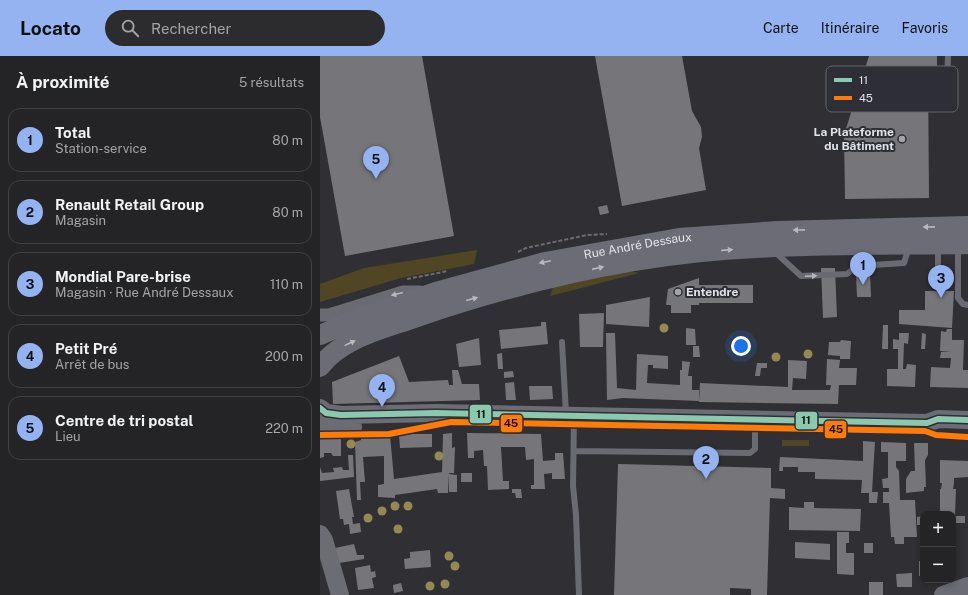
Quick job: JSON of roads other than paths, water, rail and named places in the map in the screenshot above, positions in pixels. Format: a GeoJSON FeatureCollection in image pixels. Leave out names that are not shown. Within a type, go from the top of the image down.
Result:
{"type":"FeatureCollection","features":[{"type":"Feature","properties":{"kind":"main road","name":"Rue André Dessaux"},"geometry":{"type":"LineString","coordinates":[[320,335],[360,318],[436,292],[545,262],[679,238],[778,231],[968,226]]}},
{"type":"Feature","properties":{"kind":"main road","name":"Rue André Dessaux"},"geometry":{"type":"LineString","coordinates":[[320,367],[336,350],[359,339],[463,302],[530,283],[620,263],[671,256],[769,247],[912,245],[965,242]]}},
{"type":"Feature","properties":{"kind":"main road","name":"Rue André Dessaux"},"geometry":{"type":"LineString","coordinates":[[912,245],[965,242]]}},
{"type":"Feature","properties":{"kind":"main road"},"geometry":{"type":"LineString","coordinates":[[320,408],[326,413],[340,416],[450,414],[927,423],[938,420],[968,420]]}},
{"type":"Feature","properties":{"kind":"main road"},"geometry":{"type":"LineString","coordinates":[[320,426],[388,426],[450,414]]}},
{"type":"Feature","properties":{"kind":"main road"},"geometry":{"type":"LineString","coordinates":[[927,423],[937,427],[968,429]]}},
{"type":"Feature","properties":{"kind":"main road"},"geometry":{"type":"LineString","coordinates":[[320,534],[324,540],[340,595]]}},
{"type":"Feature","properties":{"kind":"main road"},"geometry":{"type":"LineString","coordinates":[[943,595],[968,586]]}},
{"type":"Feature","properties":{"kind":"street"},"geometry":{"type":"LineString","coordinates":[[320,315],[329,315],[403,292],[436,292]]}},
{"type":"Feature","properties":{"kind":"lane"},"geometry":{"type":"LineString","coordinates":[[948,56],[948,66]]}},
{"type":"Feature","properties":{"kind":"lane"},"geometry":{"type":"LineString","coordinates":[[965,242],[958,298],[962,304],[968,305]]}},
{"type":"Feature","properties":{"kind":"lane"},"geometry":{"type":"LineString","coordinates":[[938,244],[938,282]]}},
{"type":"Feature","properties":{"kind":"lane"},"geometry":{"type":"LineString","coordinates":[[769,247],[801,276],[847,274],[858,266],[904,263],[912,245]]}},
{"type":"Feature","properties":{"kind":"lane"},"geometry":{"type":"LineString","coordinates":[[562,342],[574,451],[573,486],[576,515],[579,595]]}},
{"type":"Feature","properties":{"kind":"lane"},"geometry":{"type":"LineString","coordinates":[[574,451],[750,453],[755,449],[756,419]]}},
{"type":"Feature","properties":{"kind":"place","name":"La Plateforme du Bâtiment"},"geometry":{"type":"Point","coordinates":[902,139]}},
{"type":"Feature","properties":{"kind":"place","name":"Centre de tri postal"},"geometry":{"type":"Point","coordinates":[376,179]}},
{"type":"Feature","properties":{"kind":"place","name":"Total"},"geometry":{"type":"Point","coordinates":[863,285]}},
{"type":"Feature","properties":{"kind":"place","name":"Entendre"},"geometry":{"type":"Point","coordinates":[678,292]}},
{"type":"Feature","properties":{"kind":"place","name":"Mondial Pare-brise"},"geometry":{"type":"Point","coordinates":[941,298]}},
{"type":"Feature","properties":{"kind":"place","name":"Petit Pré"},"geometry":{"type":"Point","coordinates":[382,407]}},
{"type":"Feature","properties":{"kind":"place","name":"Renault Retail Group"},"geometry":{"type":"Point","coordinates":[706,479]}}]}
